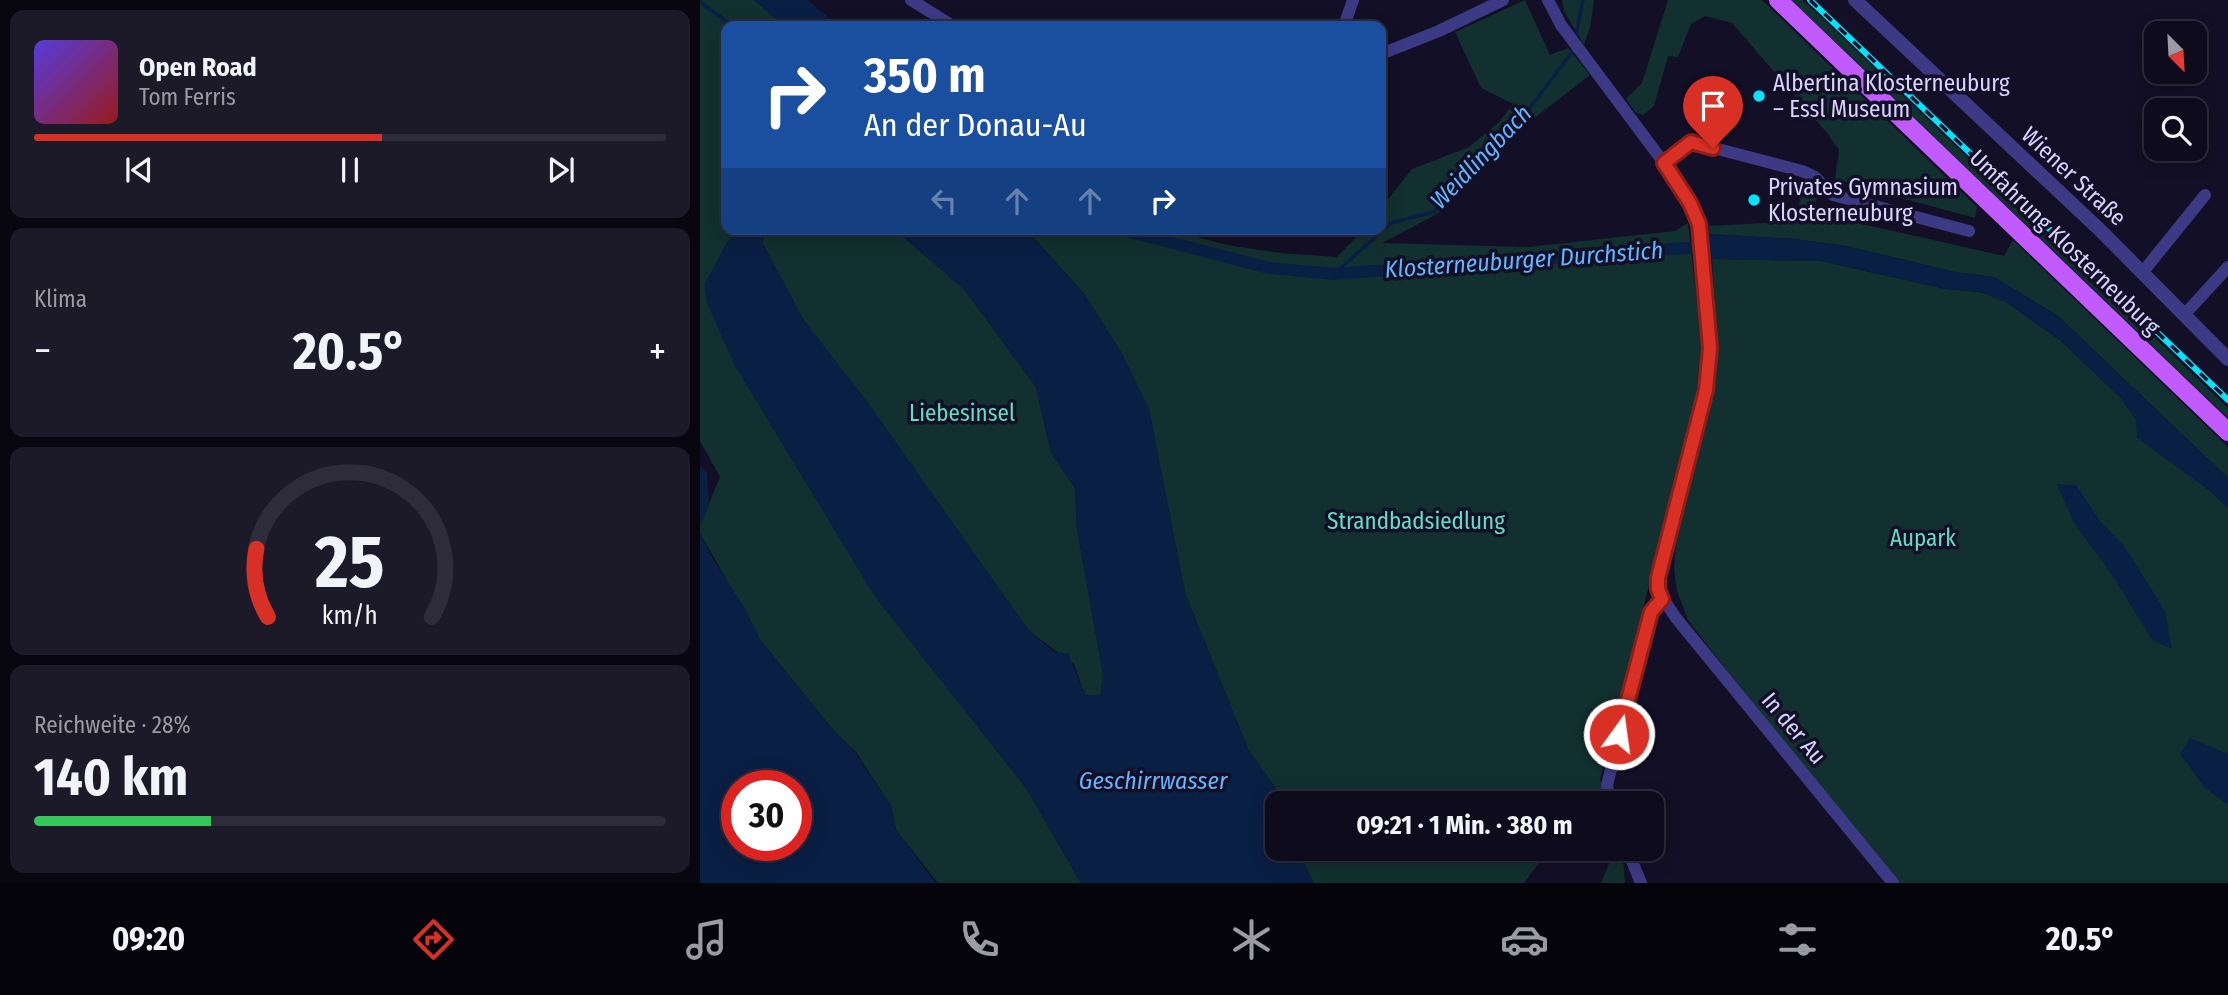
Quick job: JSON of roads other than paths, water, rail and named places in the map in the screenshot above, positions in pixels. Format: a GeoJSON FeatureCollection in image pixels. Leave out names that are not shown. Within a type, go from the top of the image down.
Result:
{"type":"FeatureCollection","features":[{"type":"Feature","properties":{"kind":"main road","name":"Umfahrung Klosterneuburg"},"geometry":{"type":"LineString","coordinates":[[1778,0],[2228,432]]}},
{"type":"Feature","properties":{"kind":"street"},"geometry":{"type":"LineString","coordinates":[[911,0],[945,21]]}},
{"type":"Feature","properties":{"kind":"street"},"geometry":{"type":"LineString","coordinates":[[1347,21],[1353,0]]}},
{"type":"Feature","properties":{"kind":"street"},"geometry":{"type":"LineString","coordinates":[[1386,52],[1439,31],[1503,0]]}},
{"type":"Feature","properties":{"kind":"street"},"geometry":{"type":"LineString","coordinates":[[1548,0],[1561,25],[1664,163],[1690,203],[1699,224],[1704,268],[1710,348],[1706,390],[1658,578],[1662,599],[1651,612],[1643,640],[1607,785],[1608,791]]}},
{"type":"Feature","properties":{"kind":"street","name":"Wiener Straße"},"geometry":{"type":"LineString","coordinates":[[1855,0],[2100,230],[2228,359]]}},
{"type":"Feature","properties":{"kind":"street"},"geometry":{"type":"LineString","coordinates":[[1664,163],[1691,142],[1802,171],[1815,177],[1833,195],[1969,230]]}},
{"type":"Feature","properties":{"kind":"street"},"geometry":{"type":"LineString","coordinates":[[2142,273],[2205,195]]}},
{"type":"Feature","properties":{"kind":"street"},"geometry":{"type":"LineString","coordinates":[[2184,315],[2228,267]]}},
{"type":"Feature","properties":{"kind":"street","name":"In der Au"},"geometry":{"type":"LineString","coordinates":[[1662,599],[1893,883]]}},
{"type":"Feature","properties":{"kind":"street"},"geometry":{"type":"LineString","coordinates":[[1632,861],[1641,883]]}},
{"type":"Feature","properties":{"kind":"water"},"geometry":{"type":"Polygon","coordinates":[[[754,0],[808,0],[832,21],[779,21],[754,0]]]}},
{"type":"Feature","properties":{"kind":"water"},"geometry":{"type":"Polygon","coordinates":[[[1709,234],[1795,239],[1846,246],[1955,272],[1994,277],[2058,316],[2228,478],[2228,508],[2210,491],[2137,438],[2136,420],[2121,398],[2060,340],[2004,301],[1980,292],[1946,289],[1821,261],[1712,259],[1709,234]]]}},
{"type":"Feature","properties":{"kind":"water","name":"Geschirrwasser"},"geometry":{"type":"Polygon","coordinates":[[[736,235],[765,235],[762,242],[803,319],[869,404],[1030,632],[1056,653],[1068,653],[1085,695],[1100,696],[1103,674],[1077,529],[1075,488],[1051,453],[1036,387],[964,289],[901,235],[1031,235],[1085,295],[1121,352],[1149,409],[1185,593],[1248,749],[1278,791],[1265,791],[1265,861],[1302,861],[1314,883],[1081,883],[1026,788],[875,597],[735,366],[707,303],[705,284],[728,241],[736,235]]]}},
{"type":"Feature","properties":{"kind":"water"},"geometry":{"type":"Polygon","coordinates":[[[700,466],[707,473],[709,507],[700,525],[700,466]]]}},
{"type":"Feature","properties":{"kind":"water"},"geometry":{"type":"Polygon","coordinates":[[[2057,484],[2076,485],[2100,521],[2125,547],[2165,611],[2172,649],[2153,641],[2110,572],[2074,523],[2057,484]]]}},
{"type":"Feature","properties":{"kind":"water"},"geometry":{"type":"Polygon","coordinates":[[[700,533],[761,641],[834,731],[855,752],[891,806],[896,830],[936,883],[700,883],[700,533]]]}},
{"type":"Feature","properties":{"kind":"water"},"geometry":{"type":"Polygon","coordinates":[[[2190,738],[2228,754],[2228,805],[2205,788],[2180,754],[2190,738]]]}},
{"type":"Feature","properties":{"kind":"waterway","name":"Weidlingbach"},"geometry":{"type":"LineString","coordinates":[[1575,39],[1583,0]]}},
{"type":"Feature","properties":{"kind":"waterway"},"geometry":{"type":"LineString","coordinates":[[700,2],[726,21]]}},
{"type":"Feature","properties":{"kind":"waterway","name":"Weidlingbach"},"geometry":{"type":"LineString","coordinates":[[1386,227],[1391,223],[1434,212],[1527,112],[1572,52],[1573,46]]}},
{"type":"Feature","properties":{"kind":"waterway","name":"Klosterneuburger Durchstich"},"geometry":{"type":"LineString","coordinates":[[1142,235],[1269,268],[1334,274],[1727,245]]}},
{"type":"Feature","properties":{"kind":"waterway","name":"Weidlingbach"},"geometry":{"type":"LineString","coordinates":[[1334,274],[1378,235]]}},
{"type":"Feature","properties":{"kind":"railway"},"geometry":{"type":"LineString","coordinates":[[1810,0],[2228,400]]}},
{"type":"Feature","properties":{"kind":"place","name":"Albertina Klosterneuburg – Essl Museum"},"geometry":{"type":"Point","coordinates":[1759,96]}},
{"type":"Feature","properties":{"kind":"place","name":"Privates Gymnasium Klosterneuburg"},"geometry":{"type":"Point","coordinates":[1754,200]}},
{"type":"Feature","properties":{"kind":"park label","name":"Liebesinsel"},"geometry":{"type":"Point","coordinates":[962,413]}},
{"type":"Feature","properties":{"kind":"park label","name":"Strandbadsiedlung"},"geometry":{"type":"Point","coordinates":[1416,521]}},
{"type":"Feature","properties":{"kind":"park label","name":"Aupark"},"geometry":{"type":"Point","coordinates":[1923,538]}}]}
